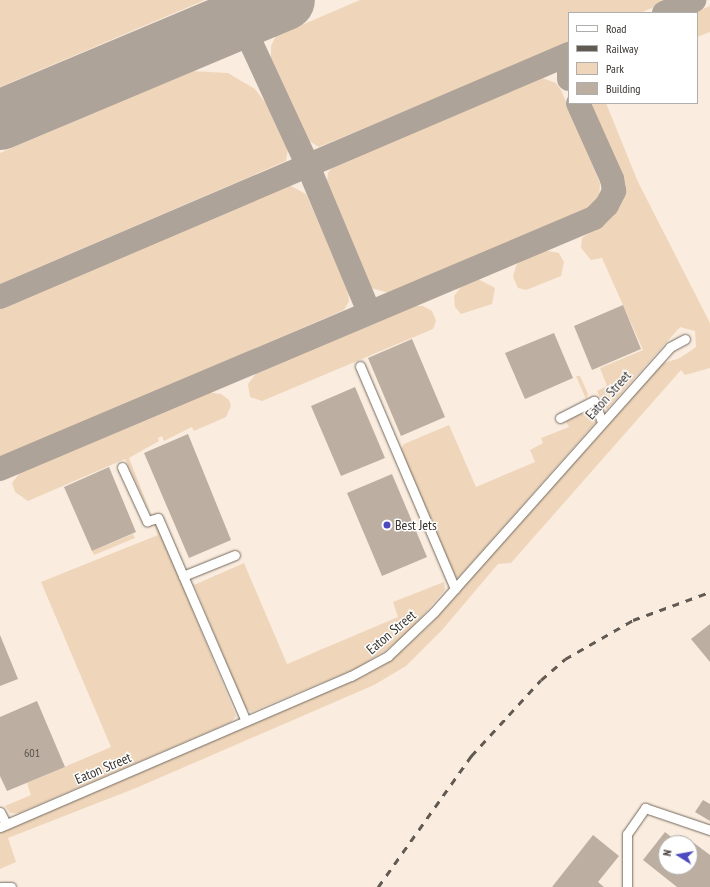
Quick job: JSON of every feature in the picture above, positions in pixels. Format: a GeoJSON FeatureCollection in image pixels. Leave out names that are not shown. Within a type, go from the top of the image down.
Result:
{"type":"FeatureCollection","features":[{"type":"Feature","properties":{"kind":"street","name":"Eaton Street"},"geometry":{"type":"LineString","coordinates":[[3,825],[351,676],[388,656],[411,637],[455,589],[670,346],[685,339]]}},
{"type":"Feature","properties":{"kind":"street"},"geometry":{"type":"LineString","coordinates":[[360,366],[455,589]]}},
{"type":"Feature","properties":{"kind":"street"},"geometry":{"type":"LineString","coordinates":[[560,418],[594,401],[602,422]]}},
{"type":"Feature","properties":{"kind":"street"},"geometry":{"type":"LineString","coordinates":[[122,467],[147,521],[158,518],[246,721]]}},
{"type":"Feature","properties":{"kind":"street"},"geometry":{"type":"LineString","coordinates":[[183,576],[235,555]]}},
{"type":"Feature","properties":{"kind":"street"},"geometry":{"type":"LineString","coordinates":[[626,887],[627,834],[645,808],[710,830]]}},
{"type":"Feature","properties":{"kind":"street"},"geometry":{"type":"LineString","coordinates":[[0,812],[3,825]]}},
{"type":"Feature","properties":{"kind":"street"},"geometry":{"type":"LineString","coordinates":[[0,887],[11,887]]}},
{"type":"Feature","properties":{"kind":"green space"},"geometry":{"type":"Polygon","coordinates":[[[0,0],[205,0],[0,87],[0,0]]]}},
{"type":"Feature","properties":{"kind":"green space"},"geometry":{"type":"Polygon","coordinates":[[[360,0],[671,0],[642,12],[568,12],[568,43],[319,147],[306,139],[271,58],[271,46],[276,36],[360,0]]]}},
{"type":"Feature","properties":{"kind":"green space"},"geometry":{"type":"Polygon","coordinates":[[[710,6],[710,32],[698,37],[698,12],[696,12],[710,6]]]}},
{"type":"Feature","properties":{"kind":"green space"},"geometry":{"type":"Polygon","coordinates":[[[192,71],[228,73],[255,89],[273,113],[288,148],[286,161],[0,284],[0,153],[192,71]]]}},
{"type":"Feature","properties":{"kind":"green space"},"geometry":{"type":"Polygon","coordinates":[[[542,78],[556,83],[561,90],[600,183],[599,201],[591,208],[389,293],[371,288],[326,187],[328,173],[333,166],[542,78]]]}},
{"type":"Feature","properties":{"kind":"green space"},"geometry":{"type":"Polygon","coordinates":[[[589,104],[606,104],[638,182],[710,323],[710,368],[685,375],[681,370],[511,563],[498,564],[442,630],[406,666],[374,685],[136,788],[8,838],[16,862],[0,869],[0,833],[364,676],[394,657],[429,626],[661,364],[680,358],[696,347],[695,331],[680,327],[607,409],[604,407],[597,391],[607,386],[600,368],[643,350],[602,258],[591,260],[581,248],[582,238],[609,219],[622,197],[617,170],[589,104]]]}},
{"type":"Feature","properties":{"kind":"green space"},"geometry":{"type":"Polygon","coordinates":[[[289,185],[306,194],[347,288],[349,301],[344,310],[0,458],[0,307],[289,185]]]}},
{"type":"Feature","properties":{"kind":"green space"},"geometry":{"type":"Polygon","coordinates":[[[543,250],[559,253],[564,262],[561,276],[526,290],[518,288],[513,277],[516,266],[521,259],[543,250]]]}},
{"type":"Feature","properties":{"kind":"green space"},"geometry":{"type":"Polygon","coordinates":[[[478,279],[495,288],[492,304],[461,314],[455,307],[454,296],[464,283],[478,279]]]}},
{"type":"Feature","properties":{"kind":"green space"},"geometry":{"type":"Polygon","coordinates":[[[411,306],[423,306],[432,311],[436,321],[433,329],[262,401],[250,397],[248,384],[258,371],[411,306]]]}},
{"type":"Feature","properties":{"kind":"green space"},"geometry":{"type":"Polygon","coordinates":[[[576,376],[580,376],[588,394],[586,399],[576,376]]]}},
{"type":"Feature","properties":{"kind":"green space"},"geometry":{"type":"Polygon","coordinates":[[[207,392],[221,394],[229,400],[231,406],[226,417],[194,431],[192,427],[164,441],[162,436],[158,438],[159,441],[129,458],[151,514],[125,459],[28,501],[15,492],[12,483],[22,470],[207,392]]]}},
{"type":"Feature","properties":{"kind":"green space"},"geometry":{"type":"Polygon","coordinates":[[[592,409],[596,422],[459,577],[454,578],[400,451],[404,444],[449,425],[476,487],[535,462],[530,450],[543,443],[541,438],[569,427],[565,420],[592,409]]]}},
{"type":"Feature","properties":{"kind":"green space"},"geometry":{"type":"Polygon","coordinates":[[[157,523],[236,716],[231,722],[19,813],[10,813],[5,806],[31,795],[27,783],[111,747],[41,582],[158,535],[154,525],[157,523]]]}},
{"type":"Feature","properties":{"kind":"green space"},"geometry":{"type":"Polygon","coordinates":[[[133,534],[135,538],[94,555],[92,551],[133,534]]]}},
{"type":"Feature","properties":{"kind":"green space"},"geometry":{"type":"Polygon","coordinates":[[[244,563],[287,664],[398,617],[393,602],[444,582],[445,590],[409,631],[385,651],[355,669],[251,712],[245,708],[194,585],[244,563]]]}},
{"type":"Feature","properties":{"kind":"building"},"geometry":{"type":"Polygon","coordinates":[[[623,305],[641,349],[592,370],[574,326],[623,305]]]}},
{"type":"Feature","properties":{"kind":"building"},"geometry":{"type":"Polygon","coordinates":[[[554,333],[573,378],[525,399],[505,353],[554,333]]]}},
{"type":"Feature","properties":{"kind":"building"},"geometry":{"type":"Polygon","coordinates":[[[412,339],[445,417],[401,436],[368,358],[412,339]]]}},
{"type":"Feature","properties":{"kind":"building"},"geometry":{"type":"Polygon","coordinates":[[[355,387],[385,458],[341,476],[311,406],[355,387]]]}},
{"type":"Feature","properties":{"kind":"building"},"geometry":{"type":"Polygon","coordinates":[[[188,434],[231,540],[189,558],[144,453],[188,434]]]}},
{"type":"Feature","properties":{"kind":"building"},"geometry":{"type":"Polygon","coordinates":[[[109,467],[136,532],[92,551],[64,487],[109,467]]]}},
{"type":"Feature","properties":{"kind":"building","name":"Best Jets"},"geometry":{"type":"Polygon","coordinates":[[[392,474],[427,557],[382,576],[347,493],[392,474]]]}},
{"type":"Feature","properties":{"kind":"building"},"geometry":{"type":"Polygon","coordinates":[[[710,624],[710,662],[691,639],[710,624]]]}},
{"type":"Feature","properties":{"kind":"building"},"geometry":{"type":"Polygon","coordinates":[[[0,635],[18,679],[0,686],[0,635]]]}},
{"type":"Feature","properties":{"kind":"building"},"geometry":{"type":"Polygon","coordinates":[[[37,701],[65,767],[7,791],[0,776],[0,717],[37,701]]]}},
{"type":"Feature","properties":{"kind":"building"},"geometry":{"type":"Polygon","coordinates":[[[703,800],[710,804],[710,821],[695,812],[703,800]]]}},
{"type":"Feature","properties":{"kind":"building"},"geometry":{"type":"Polygon","coordinates":[[[593,835],[619,856],[598,882],[604,887],[552,887],[593,835]]]}},
{"type":"Feature","properties":{"kind":"building"},"geometry":{"type":"Polygon","coordinates":[[[658,841],[658,872],[643,860],[658,841]]]}},
{"type":"Feature","properties":{"kind":"building"},"geometry":{"type":"Polygon","coordinates":[[[698,846],[710,855],[710,887],[677,887],[662,875],[698,875],[698,846]]]}},
{"type":"Feature","properties":{"kind":"taxiway"},"geometry":{"type":"LineString","coordinates":[[666,12],[694,0]]}},
{"type":"Feature","properties":{"kind":"taxiway"},"geometry":{"type":"LineString","coordinates":[[240,19],[308,166],[369,312]]}},
{"type":"Feature","properties":{"kind":"taxiway"},"geometry":{"type":"LineString","coordinates":[[0,297],[568,54]]}},
{"type":"Feature","properties":{"kind":"taxiway"},"geometry":{"type":"LineString","coordinates":[[0,469],[594,218],[607,205],[614,191],[612,179],[578,104]]}},
{"type":"Feature","properties":{"kind":"runway"},"geometry":{"type":"LineString","coordinates":[[0,120],[285,0]]}},
{"type":"Feature","properties":{"kind":"railway"},"geometry":{"type":"LineString","coordinates":[[378,887],[471,756],[541,680],[565,659],[633,620],[710,592]]}},
{"type":"Feature","properties":{"kind":"place","name":"Best Jets"},"geometry":{"type":"Point","coordinates":[387,525]}}]}
